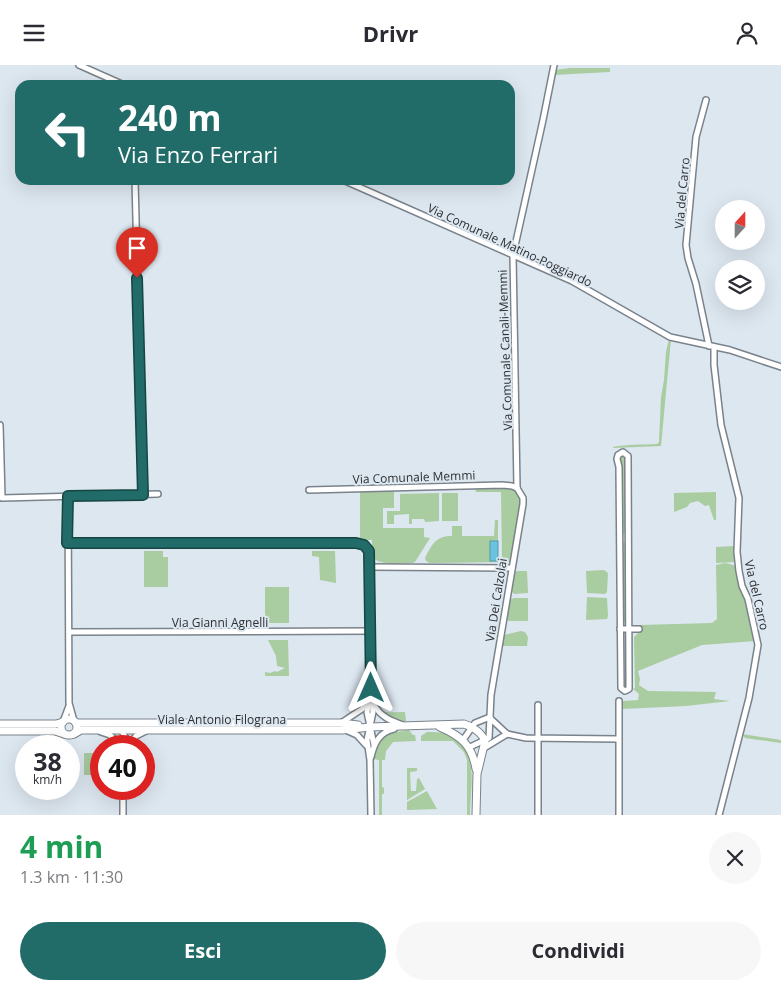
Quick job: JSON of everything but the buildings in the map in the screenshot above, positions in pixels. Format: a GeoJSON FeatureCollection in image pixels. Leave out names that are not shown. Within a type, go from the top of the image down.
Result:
{"type":"FeatureCollection","features":[{"type":"Feature","properties":{"kind":"main road"},"geometry":{"type":"LineString","coordinates":[[0,724],[56,724],[67,719],[75,722],[77,730],[69,736],[55,731],[0,731]]}},
{"type":"Feature","properties":{"kind":"main road"},"geometry":{"type":"LineString","coordinates":[[63,722],[61,730],[64,734]]}},
{"type":"Feature","properties":{"kind":"main road","name":"Viale Antonio Filograna"},"geometry":{"type":"LineString","coordinates":[[75,722],[147,731],[342,726]]}},
{"type":"Feature","properties":{"kind":"main road"},"geometry":{"type":"LineString","coordinates":[[435,725],[451,732],[470,747],[477,774],[476,815]]}},
{"type":"Feature","properties":{"kind":"main road","name":"Viale Antonio Filograna"},"geometry":{"type":"LineString","coordinates":[[74,734],[79,731],[122,727],[468,725]]}},
{"type":"Feature","properties":{"kind":"main road"},"geometry":{"type":"LineString","coordinates":[[468,725],[480,733],[484,745],[477,774]]}},
{"type":"Feature","properties":{"kind":"street"},"geometry":{"type":"LineString","coordinates":[[79,65],[113,80]]}},
{"type":"Feature","properties":{"kind":"street","name":"Via Comunale Canali-Memmi"},"geometry":{"type":"LineString","coordinates":[[517,489],[513,255],[554,65]]}},
{"type":"Feature","properties":{"kind":"street","name":"Via del Carro"},"geometry":{"type":"LineString","coordinates":[[706,100],[696,137],[686,245],[712,346],[721,425],[739,498],[739,571],[742,585],[749,601],[758,645],[749,698],[720,815]]}},
{"type":"Feature","properties":{"kind":"street"},"geometry":{"type":"LineString","coordinates":[[135,185],[143,495]]}},
{"type":"Feature","properties":{"kind":"street","name":"Via Comunale Matino-Poggiardo"},"geometry":{"type":"LineString","coordinates":[[354,185],[572,281],[670,337],[730,350],[781,367]]}},
{"type":"Feature","properties":{"kind":"street"},"geometry":{"type":"LineString","coordinates":[[0,425],[2,498],[158,494]]}},
{"type":"Feature","properties":{"kind":"street"},"geometry":{"type":"LineString","coordinates":[[624,452],[628,456],[628,538],[629,687],[628,690],[624,691],[621,688],[619,467],[617,459],[618,455],[624,452]]}},
{"type":"Feature","properties":{"kind":"street","name":"Via Comunale Memmi"},"geometry":{"type":"LineString","coordinates":[[309,490],[502,485],[512,485],[517,489]]}},
{"type":"Feature","properties":{"kind":"street","name":"Via Dei Calzolai"},"geometry":{"type":"LineString","coordinates":[[484,745],[488,738],[491,695],[523,501],[517,489]]}},
{"type":"Feature","properties":{"kind":"street"},"geometry":{"type":"LineString","coordinates":[[63,722],[69,703],[68,496]]}},
{"type":"Feature","properties":{"kind":"street"},"geometry":{"type":"LineString","coordinates":[[619,539],[628,538]]}},
{"type":"Feature","properties":{"kind":"street"},"geometry":{"type":"LineString","coordinates":[[67,543],[356,543],[364,545],[369,551],[370,567],[370,699],[373,712],[367,747]]}},
{"type":"Feature","properties":{"kind":"street"},"geometry":{"type":"LineString","coordinates":[[370,567],[512,569]]}},
{"type":"Feature","properties":{"kind":"street"},"geometry":{"type":"LineString","coordinates":[[620,629],[639,629]]}},
{"type":"Feature","properties":{"kind":"street","name":"Via Gianni Agnelli"},"geometry":{"type":"LineString","coordinates":[[69,632],[371,631]]}},
{"type":"Feature","properties":{"kind":"street"},"geometry":{"type":"LineString","coordinates":[[370,699],[385,718],[406,726]]}},
{"type":"Feature","properties":{"kind":"street"},"geometry":{"type":"LineString","coordinates":[[370,699],[362,709],[342,726],[362,738],[367,747],[370,760],[371,815]]}},
{"type":"Feature","properties":{"kind":"street"},"geometry":{"type":"LineString","coordinates":[[619,701],[619,815]]}},
{"type":"Feature","properties":{"kind":"street"},"geometry":{"type":"LineString","coordinates":[[69,703],[75,722]]}},
{"type":"Feature","properties":{"kind":"street"},"geometry":{"type":"LineString","coordinates":[[538,705],[538,815]]}},
{"type":"Feature","properties":{"kind":"street"},"geometry":{"type":"LineString","coordinates":[[463,740],[468,725],[490,718],[507,735]]}},
{"type":"Feature","properties":{"kind":"street"},"geometry":{"type":"LineString","coordinates":[[370,760],[377,739],[390,729],[406,726]]}},
{"type":"Feature","properties":{"kind":"street"},"geometry":{"type":"LineString","coordinates":[[121,735],[122,727]]}},
{"type":"Feature","properties":{"kind":"street"},"geometry":{"type":"LineString","coordinates":[[122,727],[124,735]]}},
{"type":"Feature","properties":{"kind":"street"},"geometry":{"type":"LineString","coordinates":[[370,727],[374,745]]}},
{"type":"Feature","properties":{"kind":"street"},"geometry":{"type":"LineString","coordinates":[[95,731],[110,735]]}},
{"type":"Feature","properties":{"kind":"street"},"geometry":{"type":"LineString","coordinates":[[138,735],[147,731]]}},
{"type":"Feature","properties":{"kind":"street"},"geometry":{"type":"LineString","coordinates":[[470,747],[484,745],[507,735],[538,739],[618,739]]}},
{"type":"Feature","properties":{"kind":"street"},"geometry":{"type":"LineString","coordinates":[[123,800],[123,815]]}},
{"type":"Feature","properties":{"kind":"green space"},"geometry":{"type":"Polygon","coordinates":[[[610,68],[610,72],[554,75],[555,70],[610,68]]]}},
{"type":"Feature","properties":{"kind":"green space"},"geometry":{"type":"Polygon","coordinates":[[[669,339],[671,339],[661,446],[613,448],[624,445],[657,444],[659,442],[661,397],[669,339]]]}},
{"type":"Feature","properties":{"kind":"green space"},"geometry":{"type":"Polygon","coordinates":[[[623,456],[625,458],[626,532],[623,535],[621,533],[620,458],[623,456]]]}},
{"type":"Feature","properties":{"kind":"green space"},"geometry":{"type":"Polygon","coordinates":[[[508,487],[513,489],[522,500],[512,562],[430,563],[426,561],[425,558],[438,539],[452,536],[452,526],[462,526],[462,536],[494,536],[495,520],[498,520],[498,558],[502,558],[501,492],[476,492],[475,488],[508,487]]]}},
{"type":"Feature","properties":{"kind":"green space"},"geometry":{"type":"Polygon","coordinates":[[[360,490],[394,490],[394,508],[383,508],[383,528],[424,528],[424,537],[430,538],[415,562],[380,562],[373,557],[372,540],[360,540],[360,490]]]}},
{"type":"Feature","properties":{"kind":"green space"},"geometry":{"type":"Polygon","coordinates":[[[716,492],[716,520],[714,520],[709,505],[705,506],[698,501],[690,503],[687,507],[674,512],[674,493],[716,492]]]}},
{"type":"Feature","properties":{"kind":"green space"},"geometry":{"type":"Polygon","coordinates":[[[439,493],[439,521],[425,522],[424,519],[412,519],[412,524],[409,524],[409,514],[394,515],[394,524],[387,524],[387,511],[400,511],[400,494],[439,493]]]}},
{"type":"Feature","properties":{"kind":"green space"},"geometry":{"type":"Polygon","coordinates":[[[442,493],[458,493],[458,521],[442,521],[442,493]]]}},
{"type":"Feature","properties":{"kind":"green space"},"geometry":{"type":"Polygon","coordinates":[[[623,542],[626,543],[627,620],[625,622],[622,621],[623,542]]]}},
{"type":"Feature","properties":{"kind":"green space"},"geometry":{"type":"Polygon","coordinates":[[[734,546],[736,562],[716,563],[716,547],[734,546]]]}},
{"type":"Feature","properties":{"kind":"green space"},"geometry":{"type":"Polygon","coordinates":[[[144,551],[163,551],[163,557],[168,557],[168,587],[144,587],[144,551]]]}},
{"type":"Feature","properties":{"kind":"green space"},"geometry":{"type":"Polygon","coordinates":[[[312,551],[335,551],[336,583],[320,580],[319,557],[312,556],[312,551]]]}},
{"type":"Feature","properties":{"kind":"green space"},"geometry":{"type":"Polygon","coordinates":[[[725,563],[735,566],[739,572],[745,590],[756,641],[702,645],[638,671],[639,685],[648,691],[716,692],[714,699],[730,701],[686,706],[622,709],[623,701],[638,700],[639,694],[633,689],[635,688],[634,637],[638,633],[639,625],[712,623],[717,619],[716,565],[725,563]]]}},
{"type":"Feature","properties":{"kind":"green space"},"geometry":{"type":"Polygon","coordinates":[[[604,570],[608,573],[607,592],[605,594],[587,593],[586,571],[604,570]]]}},
{"type":"Feature","properties":{"kind":"green space"},"geometry":{"type":"Polygon","coordinates":[[[517,571],[527,571],[528,593],[514,594],[511,590],[514,573],[517,571]]]}},
{"type":"Feature","properties":{"kind":"green space"},"geometry":{"type":"Polygon","coordinates":[[[265,587],[289,587],[289,623],[265,623],[265,587]]]}},
{"type":"Feature","properties":{"kind":"green space"},"geometry":{"type":"Polygon","coordinates":[[[587,597],[607,598],[607,619],[586,620],[587,597]]]}},
{"type":"Feature","properties":{"kind":"green space"},"geometry":{"type":"Polygon","coordinates":[[[528,598],[528,621],[507,620],[509,600],[528,598]]]}},
{"type":"Feature","properties":{"kind":"green space"},"geometry":{"type":"Polygon","coordinates":[[[521,631],[525,632],[528,637],[527,646],[502,646],[504,635],[521,631]]]}},
{"type":"Feature","properties":{"kind":"green space"},"geometry":{"type":"Polygon","coordinates":[[[268,640],[288,640],[289,676],[265,676],[265,672],[277,672],[285,668],[277,666],[276,656],[268,640]]]}},
{"type":"Feature","properties":{"kind":"green space"},"geometry":{"type":"Polygon","coordinates":[[[378,694],[378,701],[382,709],[389,712],[405,712],[406,721],[400,721],[386,715],[379,707],[374,696],[378,694]]]}},
{"type":"Feature","properties":{"kind":"green space"},"geometry":{"type":"Polygon","coordinates":[[[409,730],[415,735],[416,741],[393,742],[386,751],[385,760],[382,760],[382,787],[384,788],[384,794],[382,794],[382,815],[379,815],[379,760],[374,759],[379,741],[391,733],[409,730]]]}},
{"type":"Feature","properties":{"kind":"green space"},"geometry":{"type":"Polygon","coordinates":[[[427,732],[451,735],[460,741],[466,749],[470,759],[472,782],[470,815],[467,815],[467,760],[464,752],[453,741],[421,741],[421,736],[427,732]]]}},
{"type":"Feature","properties":{"kind":"green space"},"geometry":{"type":"Polygon","coordinates":[[[742,734],[781,740],[781,743],[745,738],[742,734]]]}},
{"type":"Feature","properties":{"kind":"green space"},"geometry":{"type":"Polygon","coordinates":[[[84,753],[90,753],[90,775],[84,775],[84,753]]]}},
{"type":"Feature","properties":{"kind":"green space"},"geometry":{"type":"Polygon","coordinates":[[[407,768],[417,768],[417,771],[410,772],[411,791],[416,791],[417,779],[419,778],[425,789],[407,800],[407,768]]]}},
{"type":"Feature","properties":{"kind":"green space"},"geometry":{"type":"Polygon","coordinates":[[[427,791],[437,809],[407,810],[407,802],[427,791]]]}},
{"type":"Feature","properties":{"kind":"water"},"geometry":{"type":"Polygon","coordinates":[[[490,541],[498,541],[498,561],[490,561],[490,541]]]}},
{"type":"Feature","properties":{"kind":"route"},"geometry":{"type":"LineString","coordinates":[[137,278],[143,495],[68,496],[67,543],[356,543],[364,545],[369,551],[371,688]]}}]}
